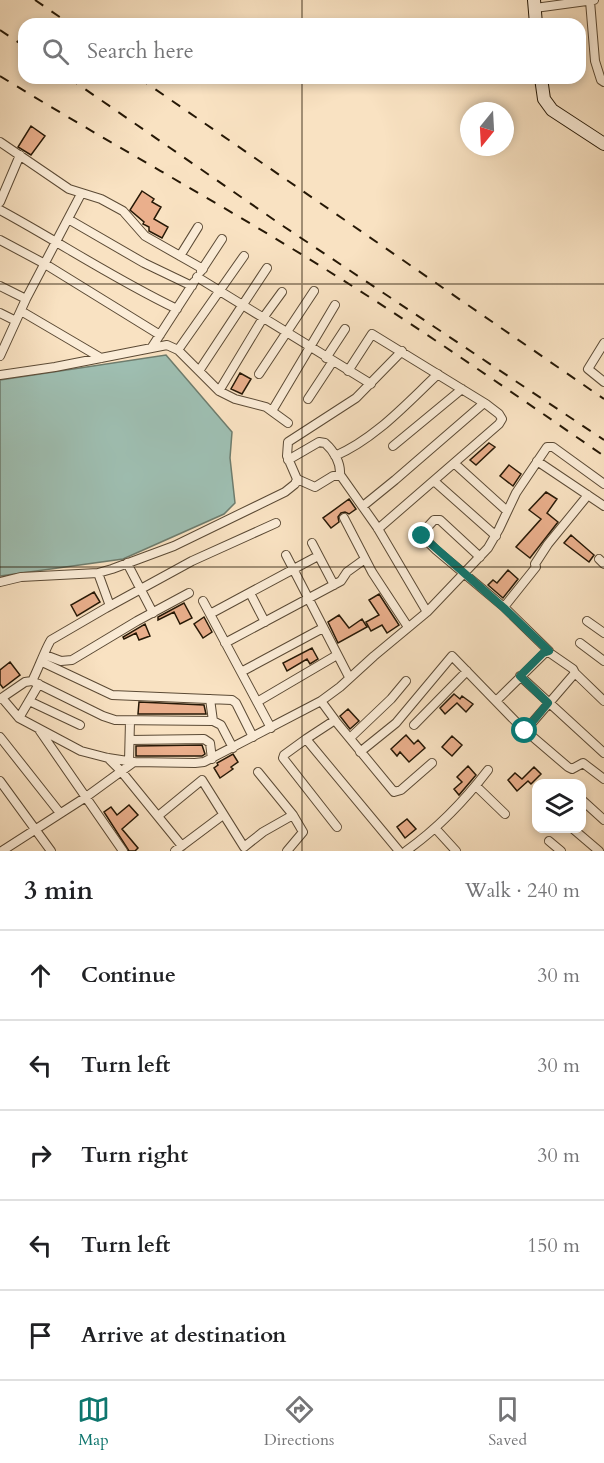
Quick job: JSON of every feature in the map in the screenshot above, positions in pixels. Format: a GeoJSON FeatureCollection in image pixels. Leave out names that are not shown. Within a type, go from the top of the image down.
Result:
{"type":"FeatureCollection","features":[{"type":"Feature","properties":{"kind":"street"},"geometry":{"type":"LineString","coordinates":[[535,4],[595,0]]}},
{"type":"Feature","properties":{"kind":"street"},"geometry":{"type":"LineString","coordinates":[[590,1],[601,80],[604,82]]}},
{"type":"Feature","properties":{"kind":"street"},"geometry":{"type":"LineString","coordinates":[[542,84],[547,104],[557,114],[604,144]]}},
{"type":"Feature","properties":{"kind":"street"},"geometry":{"type":"LineString","coordinates":[[0,142],[69,189],[101,199],[123,211],[145,236],[203,269]]}},
{"type":"Feature","properties":{"kind":"street"},"geometry":{"type":"LineString","coordinates":[[0,202],[20,155]]}},
{"type":"Feature","properties":{"kind":"street"},"geometry":{"type":"LineString","coordinates":[[1,350],[81,194]]}},
{"type":"Feature","properties":{"kind":"street"},"geometry":{"type":"LineString","coordinates":[[0,210],[140,291],[177,309]]}},
{"type":"Feature","properties":{"kind":"street"},"geometry":{"type":"LineString","coordinates":[[68,219],[144,263],[192,286]]}},
{"type":"Feature","properties":{"kind":"street"},"geometry":{"type":"LineString","coordinates":[[180,256],[198,227]]}},
{"type":"Feature","properties":{"kind":"street"},"geometry":{"type":"LineString","coordinates":[[152,347],[222,239]]}},
{"type":"Feature","properties":{"kind":"street"},"geometry":{"type":"LineString","coordinates":[[0,240],[45,264],[160,335]]}},
{"type":"Feature","properties":{"kind":"street"},"geometry":{"type":"LineString","coordinates":[[178,350],[244,256]]}},
{"type":"Feature","properties":{"kind":"street"},"geometry":{"type":"LineString","coordinates":[[199,371],[267,268]]}},
{"type":"Feature","properties":{"kind":"street"},"geometry":{"type":"LineString","coordinates":[[197,277],[371,384]]}},
{"type":"Feature","properties":{"kind":"street"},"geometry":{"type":"LineString","coordinates":[[0,286],[26,299]]}},
{"type":"Feature","properties":{"kind":"street"},"geometry":{"type":"LineString","coordinates":[[259,374],[314,291]]}},
{"type":"Feature","properties":{"kind":"street"},"geometry":{"type":"LineString","coordinates":[[219,391],[262,318],[282,292]]}},
{"type":"Feature","properties":{"kind":"street"},"geometry":{"type":"LineString","coordinates":[[272,411],[335,305]]}},
{"type":"Feature","properties":{"kind":"street"},"geometry":{"type":"LineString","coordinates":[[21,310],[101,358]]}},
{"type":"Feature","properties":{"kind":"street"},"geometry":{"type":"LineString","coordinates":[[0,313],[16,321]]}},
{"type":"Feature","properties":{"kind":"street"},"geometry":{"type":"LineString","coordinates":[[308,399],[345,329]]}},
{"type":"Feature","properties":{"kind":"street"},"geometry":{"type":"LineString","coordinates":[[348,371],[372,334],[484,403],[499,414],[501,421],[378,529]]}},
{"type":"Feature","properties":{"kind":"street"},"geometry":{"type":"LineString","coordinates":[[604,343],[601,355],[588,370],[604,382]]}},
{"type":"Feature","properties":{"kind":"street"},"geometry":{"type":"LineString","coordinates":[[0,375],[167,345],[178,350],[219,391],[235,399],[272,411],[288,423]]}},
{"type":"Feature","properties":{"kind":"street"},"geometry":{"type":"LineString","coordinates":[[340,475],[333,476],[315,487],[297,479],[288,460],[286,446],[291,439],[341,409],[371,384],[402,351]]}},
{"type":"Feature","properties":{"kind":"street"},"geometry":{"type":"LineString","coordinates":[[335,456],[353,447],[377,429],[438,374]]}},
{"type":"Feature","properties":{"kind":"street"},"geometry":{"type":"LineString","coordinates":[[393,446],[462,389]]}},
{"type":"Feature","properties":{"kind":"street"},"geometry":{"type":"LineString","coordinates":[[363,506],[484,403]]}},
{"type":"Feature","properties":{"kind":"street"},"geometry":{"type":"LineString","coordinates":[[288,460],[321,442],[327,444],[340,465],[340,475],[378,529],[427,612]]}},
{"type":"Feature","properties":{"kind":"street"},"geometry":{"type":"LineString","coordinates":[[233,748],[221,725],[213,721],[130,721],[103,716],[36,682],[25,682],[1,699],[19,718],[81,751],[132,761],[195,763],[212,759],[233,748],[253,737],[271,728],[321,701],[427,612],[480,557],[496,536],[507,511],[546,448],[552,446],[604,484]]}},
{"type":"Feature","properties":{"kind":"street"},"geometry":{"type":"LineString","coordinates":[[537,461],[604,506]]}},
{"type":"Feature","properties":{"kind":"street"},"geometry":{"type":"LineString","coordinates":[[454,463],[507,511]]}},
{"type":"Feature","properties":{"kind":"street"},"geometry":{"type":"LineString","coordinates":[[0,582],[21,577],[98,573],[127,563],[174,546],[276,497],[291,488],[297,479]]}},
{"type":"Feature","properties":{"kind":"street"},"geometry":{"type":"LineString","coordinates":[[434,481],[496,536]]}},
{"type":"Feature","properties":{"kind":"street"},"geometry":{"type":"LineString","coordinates":[[504,608],[536,567],[535,564],[548,544],[588,495]]}},
{"type":"Feature","properties":{"kind":"street"},"geometry":{"type":"LineString","coordinates":[[344,518],[365,558],[408,627]]}},
{"type":"Feature","properties":{"kind":"street"},"geometry":{"type":"LineString","coordinates":[[480,557],[440,520],[436,519],[422,532],[422,536],[549,651],[573,669],[604,700]]}},
{"type":"Feature","properties":{"kind":"street"},"geometry":{"type":"LineString","coordinates":[[19,718],[29,701],[46,646],[51,640],[192,561],[276,522]]}},
{"type":"Feature","properties":{"kind":"street"},"geometry":{"type":"LineString","coordinates":[[312,543],[334,585]]}},
{"type":"Feature","properties":{"kind":"street"},"geometry":{"type":"LineString","coordinates":[[286,555],[350,677]]}},
{"type":"Feature","properties":{"kind":"street"},"geometry":{"type":"LineString","coordinates":[[210,614],[318,556]]}},
{"type":"Feature","properties":{"kind":"street"},"geometry":{"type":"LineString","coordinates":[[225,643],[343,580],[347,572],[365,558]]}},
{"type":"Feature","properties":{"kind":"street"},"geometry":{"type":"LineString","coordinates":[[127,563],[153,613]]}},
{"type":"Feature","properties":{"kind":"street"},"geometry":{"type":"LineString","coordinates":[[98,573],[110,606]]}},
{"type":"Feature","properties":{"kind":"street"},"geometry":{"type":"LineString","coordinates":[[43,658],[72,660],[189,593]]}},
{"type":"Feature","properties":{"kind":"street"},"geometry":{"type":"LineString","coordinates":[[250,593],[265,622]]}},
{"type":"Feature","properties":{"kind":"street"},"geometry":{"type":"LineString","coordinates":[[203,601],[271,728]]}},
{"type":"Feature","properties":{"kind":"street"},"geometry":{"type":"LineString","coordinates":[[587,621],[604,633]]}},
{"type":"Feature","properties":{"kind":"street"},"geometry":{"type":"LineString","coordinates":[[240,672],[323,628]]}},
{"type":"Feature","properties":{"kind":"street"},"geometry":{"type":"LineString","coordinates":[[580,643],[604,661]]}},
{"type":"Feature","properties":{"kind":"street"},"geometry":{"type":"LineString","coordinates":[[496,701],[543,653],[549,651]]}},
{"type":"Feature","properties":{"kind":"street"},"geometry":{"type":"LineString","coordinates":[[257,702],[337,655]]}},
{"type":"Feature","properties":{"kind":"street"},"geometry":{"type":"LineString","coordinates":[[360,752],[396,723],[450,656],[455,657],[525,731],[570,768],[583,763],[604,779]]}},
{"type":"Feature","properties":{"kind":"street"},"geometry":{"type":"LineString","coordinates":[[43,658],[112,695],[235,701],[253,737]]}},
{"type":"Feature","properties":{"kind":"street"},"geometry":{"type":"LineString","coordinates":[[414,725],[467,670]]}},
{"type":"Feature","properties":{"kind":"street"},"geometry":{"type":"LineString","coordinates":[[525,731],[575,673]]}},
{"type":"Feature","properties":{"kind":"street"},"geometry":{"type":"LineString","coordinates":[[520,676],[604,753]]}},
{"type":"Feature","properties":{"kind":"street"},"geometry":{"type":"LineString","coordinates":[[350,738],[391,699],[406,681]]}},
{"type":"Feature","properties":{"kind":"street"},"geometry":{"type":"LineString","coordinates":[[210,699],[213,721]]}},
{"type":"Feature","properties":{"kind":"street"},"geometry":{"type":"LineString","coordinates":[[29,701],[80,725]]}},
{"type":"Feature","properties":{"kind":"street"},"geometry":{"type":"LineString","coordinates":[[321,701],[394,792],[401,790],[432,762]]}},
{"type":"Feature","properties":{"kind":"street"},"geometry":{"type":"LineString","coordinates":[[333,718],[335,720],[284,755],[283,758],[337,827]]}},
{"type":"Feature","properties":{"kind":"street"},"geometry":{"type":"LineString","coordinates":[[130,721],[129,740],[132,761]]}},
{"type":"Feature","properties":{"kind":"street"},"geometry":{"type":"LineString","coordinates":[[39,730],[123,851]]}},
{"type":"Feature","properties":{"kind":"street"},"geometry":{"type":"LineString","coordinates":[[0,737],[60,813]]}},
{"type":"Feature","properties":{"kind":"street"},"geometry":{"type":"LineString","coordinates":[[306,739],[399,851]]}},
{"type":"Feature","properties":{"kind":"street"},"geometry":{"type":"LineString","coordinates":[[129,740],[207,740],[210,743],[212,759]]}},
{"type":"Feature","properties":{"kind":"street"},"geometry":{"type":"LineString","coordinates":[[108,758],[122,771],[158,816],[179,848],[223,814]]}},
{"type":"Feature","properties":{"kind":"street"},"geometry":{"type":"LineString","coordinates":[[2,851],[86,796],[122,771],[132,761]]}},
{"type":"Feature","properties":{"kind":"street"},"geometry":{"type":"LineString","coordinates":[[406,851],[435,828],[476,786],[488,770]]}},
{"type":"Feature","properties":{"kind":"street"},"geometry":{"type":"LineString","coordinates":[[258,772],[293,814],[303,832],[287,851]]}},
{"type":"Feature","properties":{"kind":"street"},"geometry":{"type":"LineString","coordinates":[[158,816],[202,780],[241,849],[263,832],[293,814]]}},
{"type":"Feature","properties":{"kind":"street"},"geometry":{"type":"LineString","coordinates":[[0,781],[51,851]]}},
{"type":"Feature","properties":{"kind":"street"},"geometry":{"type":"LineString","coordinates":[[476,786],[505,814]]}},
{"type":"Feature","properties":{"kind":"street"},"geometry":{"type":"LineString","coordinates":[[0,800],[9,793]]}},
{"type":"Feature","properties":{"kind":"street"},"geometry":{"type":"LineString","coordinates":[[586,804],[604,820]]}},
{"type":"Feature","properties":{"kind":"street"},"geometry":{"type":"LineString","coordinates":[[435,828],[456,851]]}},
{"type":"Feature","properties":{"kind":"street"},"geometry":{"type":"LineString","coordinates":[[578,833],[599,851]]}},
{"type":"Feature","properties":{"kind":"street"},"geometry":{"type":"LineString","coordinates":[[549,841],[561,851]]}},
{"type":"Feature","properties":{"kind":"shaded area"},"geometry":{"type":"Polygon","coordinates":[[[166,355],[232,432],[230,458],[235,503],[224,514],[123,559],[0,576],[0,380],[166,355]]]}},
{"type":"Feature","properties":{"kind":"building"},"geometry":{"type":"Polygon","coordinates":[[[31,126],[45,136],[31,155],[18,147],[31,126]]]}},
{"type":"Feature","properties":{"kind":"building"},"geometry":{"type":"Polygon","coordinates":[[[142,191],[154,199],[152,202],[161,207],[154,219],[168,227],[162,238],[149,231],[149,227],[130,210],[142,191]]]}},
{"type":"Feature","properties":{"kind":"building"},"geometry":{"type":"Polygon","coordinates":[[[240,373],[251,379],[242,394],[231,389],[240,373]]]}},
{"type":"Feature","properties":{"kind":"building"},"geometry":{"type":"Polygon","coordinates":[[[489,443],[495,447],[476,465],[470,460],[489,443]]]}},
{"type":"Feature","properties":{"kind":"building"},"geometry":{"type":"Polygon","coordinates":[[[509,465],[521,474],[513,486],[500,476],[509,465]]]}},
{"type":"Feature","properties":{"kind":"building"},"geometry":{"type":"Polygon","coordinates":[[[546,492],[557,499],[547,513],[558,522],[530,558],[516,547],[541,519],[529,510],[546,492]]]}},
{"type":"Feature","properties":{"kind":"building"},"geometry":{"type":"Polygon","coordinates":[[[349,499],[356,509],[349,514],[341,513],[338,517],[339,522],[331,528],[323,518],[349,499]]]}},
{"type":"Feature","properties":{"kind":"building"},"geometry":{"type":"Polygon","coordinates":[[[571,535],[594,555],[589,562],[564,543],[571,535]]]}},
{"type":"Feature","properties":{"kind":"building"},"geometry":{"type":"Polygon","coordinates":[[[508,570],[518,579],[503,598],[488,585],[493,580],[497,583],[508,570]]]}},
{"type":"Feature","properties":{"kind":"building"},"geometry":{"type":"Polygon","coordinates":[[[94,592],[100,602],[77,616],[71,605],[94,592]]]}},
{"type":"Feature","properties":{"kind":"building"},"geometry":{"type":"Polygon","coordinates":[[[379,594],[399,625],[387,633],[382,625],[371,631],[366,622],[379,615],[369,600],[379,594]]]}},
{"type":"Feature","properties":{"kind":"building"},"geometry":{"type":"Polygon","coordinates":[[[184,603],[192,618],[180,624],[174,612],[158,620],[158,617],[184,603]]]}},
{"type":"Feature","properties":{"kind":"building"},"geometry":{"type":"Polygon","coordinates":[[[339,615],[349,628],[362,619],[367,627],[338,643],[328,622],[339,615]]]}},
{"type":"Feature","properties":{"kind":"building"},"geometry":{"type":"Polygon","coordinates":[[[204,617],[212,632],[203,638],[194,624],[204,617]]]}},
{"type":"Feature","properties":{"kind":"building"},"geometry":{"type":"Polygon","coordinates":[[[145,624],[150,636],[139,640],[136,633],[124,639],[123,637],[145,624]]]}},
{"type":"Feature","properties":{"kind":"building"},"geometry":{"type":"Polygon","coordinates":[[[312,648],[318,659],[310,664],[307,659],[287,671],[283,663],[312,648]]]}},
{"type":"Feature","properties":{"kind":"building"},"geometry":{"type":"Polygon","coordinates":[[[10,662],[20,675],[3,688],[0,684],[0,670],[10,662]]]}},
{"type":"Feature","properties":{"kind":"building"},"geometry":{"type":"Polygon","coordinates":[[[454,694],[460,699],[462,696],[473,704],[466,712],[457,703],[445,714],[440,708],[454,694]]]}},
{"type":"Feature","properties":{"kind":"building"},"geometry":{"type":"Polygon","coordinates":[[[139,702],[204,705],[206,714],[138,714],[139,702]]]}},
{"type":"Feature","properties":{"kind":"building"},"geometry":{"type":"Polygon","coordinates":[[[348,709],[359,721],[350,729],[340,716],[348,709]]]}},
{"type":"Feature","properties":{"kind":"building"},"geometry":{"type":"Polygon","coordinates":[[[406,735],[414,744],[418,740],[425,748],[409,762],[400,752],[397,756],[391,749],[406,735]]]}},
{"type":"Feature","properties":{"kind":"building"},"geometry":{"type":"Polygon","coordinates":[[[452,736],[462,745],[452,756],[442,747],[452,736]]]}},
{"type":"Feature","properties":{"kind":"building"},"geometry":{"type":"Polygon","coordinates":[[[202,745],[205,754],[202,756],[136,756],[136,746],[202,745]]]}},
{"type":"Feature","properties":{"kind":"building"},"geometry":{"type":"Polygon","coordinates":[[[233,754],[238,762],[231,767],[233,769],[220,778],[214,768],[218,765],[217,763],[233,754]]]}},
{"type":"Feature","properties":{"kind":"building"},"geometry":{"type":"Polygon","coordinates":[[[468,766],[476,775],[459,795],[454,789],[462,782],[457,777],[468,766]]]}},
{"type":"Feature","properties":{"kind":"building"},"geometry":{"type":"Polygon","coordinates":[[[534,767],[541,774],[536,779],[532,779],[531,784],[528,781],[517,791],[508,780],[515,773],[522,779],[534,767]]]}},
{"type":"Feature","properties":{"kind":"building"},"geometry":{"type":"Polygon","coordinates":[[[129,805],[138,815],[122,829],[138,848],[135,851],[129,851],[104,812],[111,807],[117,815],[129,805]]]}},
{"type":"Feature","properties":{"kind":"building"},"geometry":{"type":"Polygon","coordinates":[[[407,819],[416,829],[405,838],[397,827],[407,819]]]}},
{"type":"Feature","properties":{"kind":"railway"},"geometry":{"type":"LineString","coordinates":[[35,0],[61,18]]}},
{"type":"Feature","properties":{"kind":"railway"},"geometry":{"type":"LineString","coordinates":[[0,30],[18,42]]}},
{"type":"Feature","properties":{"kind":"railway"},"geometry":{"type":"LineString","coordinates":[[0,76],[347,283],[604,456]]}},
{"type":"Feature","properties":{"kind":"railway"},"geometry":{"type":"LineString","coordinates":[[78,84],[283,226],[604,440]]}},
{"type":"Feature","properties":{"kind":"railway"},"geometry":{"type":"LineString","coordinates":[[148,84],[604,399]]}},
{"type":"Feature","properties":{"kind":"route"},"geometry":{"type":"LineString","coordinates":[[422,536],[549,651],[543,653],[520,676],[548,703],[525,731]]}}]}
